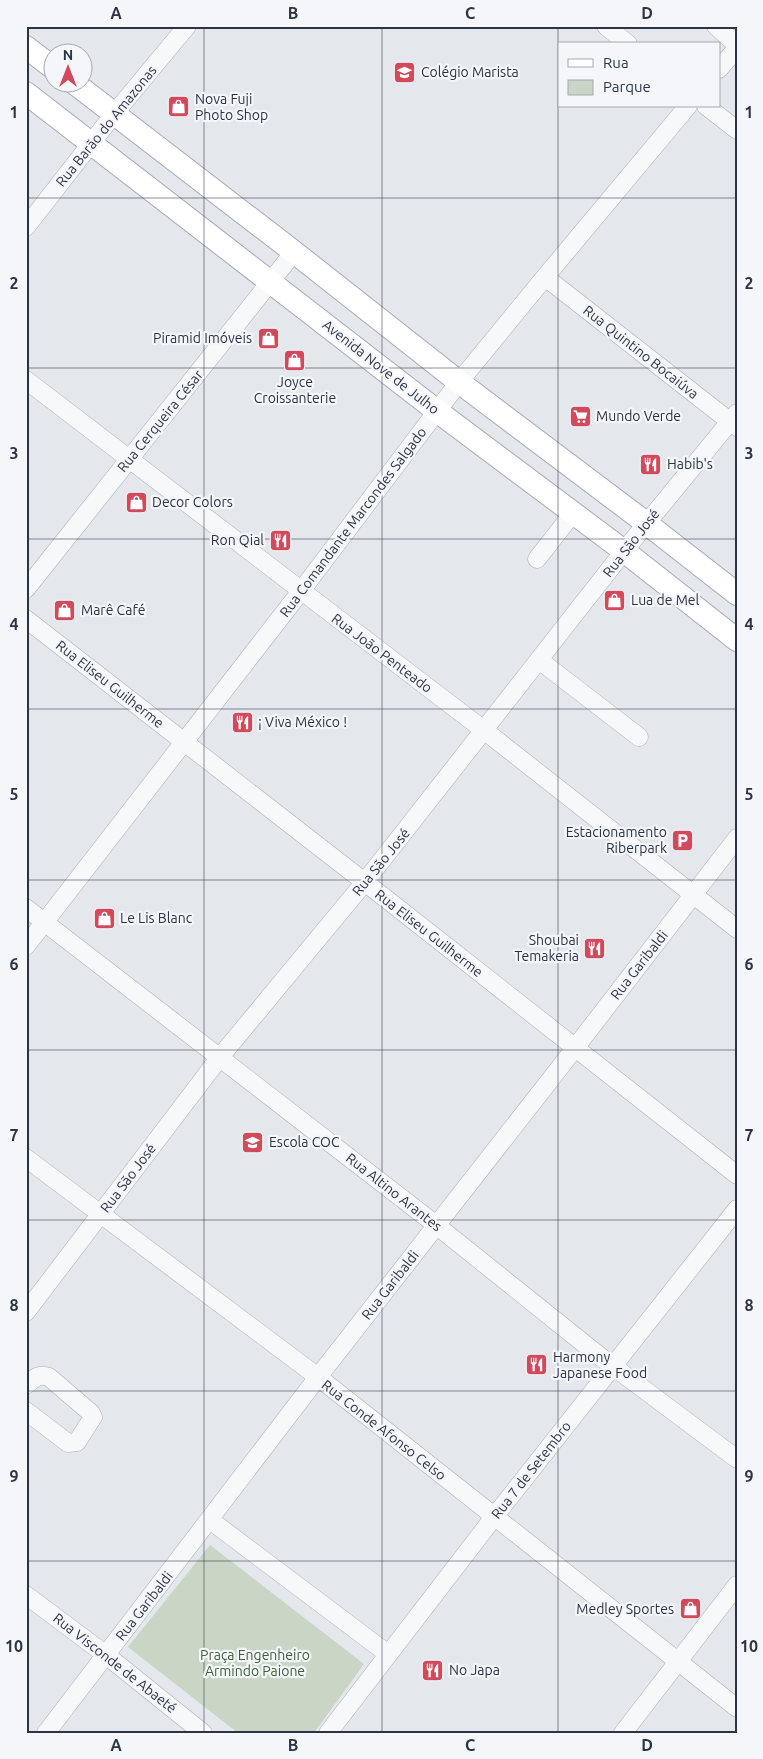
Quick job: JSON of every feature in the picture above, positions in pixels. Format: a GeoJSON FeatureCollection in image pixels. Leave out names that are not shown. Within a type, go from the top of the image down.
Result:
{"type":"FeatureCollection","features":[{"type":"Feature","properties":{"kind":"main road"},"geometry":{"type":"LineString","coordinates":[[26,47],[42,59]]}},
{"type":"Feature","properties":{"kind":"main road","name":"Avenida Nove de Julho"},"geometry":{"type":"LineString","coordinates":[[26,92],[437,411],[624,551],[737,640]]}},
{"type":"Feature","properties":{"kind":"main road"},"geometry":{"type":"LineString","coordinates":[[86,92],[459,382],[737,594]]}},
{"type":"Feature","properties":{"kind":"street","name":"Rua Barão do Amazonas"},"geometry":{"type":"LineString","coordinates":[[26,227],[114,114],[187,26]]}},
{"type":"Feature","properties":{"kind":"street"},"geometry":{"type":"LineString","coordinates":[[606,26],[626,42]]}},
{"type":"Feature","properties":{"kind":"street"},"geometry":{"type":"LineString","coordinates":[[716,26],[737,46],[720,68]]}},
{"type":"Feature","properties":{"kind":"street","name":"Rua Comandante Marcondes Salgado"},"geometry":{"type":"LineString","coordinates":[[26,946],[301,592],[459,382],[686,108]]}},
{"type":"Feature","properties":{"kind":"street"},"geometry":{"type":"LineString","coordinates":[[709,108],[737,130]]}},
{"type":"Feature","properties":{"kind":"street","name":"Rua Cerqueira César"},"geometry":{"type":"LineString","coordinates":[[26,589],[294,252]]}},
{"type":"Feature","properties":{"kind":"street","name":"Rua Quintino Bocaiúva"},"geometry":{"type":"LineString","coordinates":[[545,277],[734,421]]}},
{"type":"Feature","properties":{"kind":"street","name":"Rua João Penteado"},"geometry":{"type":"LineString","coordinates":[[26,380],[131,458],[301,592],[485,731],[737,929]]}},
{"type":"Feature","properties":{"kind":"street","name":"Rua São José"},"geometry":{"type":"LineString","coordinates":[[26,1312],[220,1057],[364,883],[485,731],[646,523],[734,421]]}},
{"type":"Feature","properties":{"kind":"street"},"geometry":{"type":"LineString","coordinates":[[537,559],[572,513]]}},
{"type":"Feature","properties":{"kind":"street","name":"Rua Eliseu Guilherme"},"geometry":{"type":"LineString","coordinates":[[26,619],[736,1174]]}},
{"type":"Feature","properties":{"kind":"street"},"geometry":{"type":"LineString","coordinates":[[540,660],[639,737]]}},
{"type":"Feature","properties":{"kind":"street","name":"Rua Garibaldi"},"geometry":{"type":"LineString","coordinates":[[46,1733],[318,1377],[737,838]]}},
{"type":"Feature","properties":{"kind":"street","name":"Rua Altino Arantes"},"geometry":{"type":"LineString","coordinates":[[26,908],[437,1226],[613,1366],[737,1459]]}},
{"type":"Feature","properties":{"kind":"street","name":"Rua Conde Afonso Celso"},"geometry":{"type":"LineString","coordinates":[[26,1158],[318,1377],[737,1708]]}},
{"type":"Feature","properties":{"kind":"street","name":"Rua 7 de Setembro"},"geometry":{"type":"LineString","coordinates":[[328,1733],[494,1517],[737,1209]]}},
{"type":"Feature","properties":{"kind":"street"},"geometry":{"type":"LineString","coordinates":[[26,1385],[37,1376],[43,1375],[91,1413],[93,1417],[77,1442],[68,1444],[26,1411]]}},
{"type":"Feature","properties":{"kind":"street"},"geometry":{"type":"LineString","coordinates":[[210,1520],[388,1654]]}},
{"type":"Feature","properties":{"kind":"street"},"geometry":{"type":"LineString","coordinates":[[622,1733],[737,1585]]}},
{"type":"Feature","properties":{"kind":"street","name":"Rua Visconde de Abaeté"},"geometry":{"type":"LineString","coordinates":[[26,1595],[106,1655],[203,1733]]}},
{"type":"Feature","properties":{"kind":"green space","name":"Praça Engenheiro Armindo Paione"},"geometry":{"type":"Polygon","coordinates":[[[210,1545],[364,1664],[314,1733],[238,1733],[128,1647],[210,1545]]]}},
{"type":"Feature","properties":{"kind":"place","name":"Colégio Marista"},"geometry":{"type":"Point","coordinates":[405,72]}},
{"type":"Feature","properties":{"kind":"place","name":"Nova Fuji Photo Shop"},"geometry":{"type":"Point","coordinates":[179,107]}},
{"type":"Feature","properties":{"kind":"place","name":"Piramid Imóveis"},"geometry":{"type":"Point","coordinates":[268,338]}},
{"type":"Feature","properties":{"kind":"place","name":"Joyce Croissanterie"},"geometry":{"type":"Point","coordinates":[295,360]}},
{"type":"Feature","properties":{"kind":"place","name":"Mundo Verde"},"geometry":{"type":"Point","coordinates":[580,416]}},
{"type":"Feature","properties":{"kind":"place","name":"Habib's"},"geometry":{"type":"Point","coordinates":[651,464]}},
{"type":"Feature","properties":{"kind":"place","name":"Decor Colors"},"geometry":{"type":"Point","coordinates":[136,502]}},
{"type":"Feature","properties":{"kind":"place","name":"Ron Qial"},"geometry":{"type":"Point","coordinates":[280,540]}},
{"type":"Feature","properties":{"kind":"place","name":"Lua de Mel"},"geometry":{"type":"Point","coordinates":[615,600]}},
{"type":"Feature","properties":{"kind":"place","name":"Marê Café"},"geometry":{"type":"Point","coordinates":[65,610]}},
{"type":"Feature","properties":{"kind":"place","name":"¡ Viva México !"},"geometry":{"type":"Point","coordinates":[242,722]}},
{"type":"Feature","properties":{"kind":"place","name":"Estacionamento Riberpark"},"geometry":{"type":"Point","coordinates":[683,840]}},
{"type":"Feature","properties":{"kind":"place","name":"Le Lis Blanc"},"geometry":{"type":"Point","coordinates":[104,918]}},
{"type":"Feature","properties":{"kind":"place","name":"Shoubai Temakeria"},"geometry":{"type":"Point","coordinates":[595,948]}},
{"type":"Feature","properties":{"kind":"place","name":"Escola COC"},"geometry":{"type":"Point","coordinates":[253,1142]}},
{"type":"Feature","properties":{"kind":"place","name":"Harmony Japanese Food"},"geometry":{"type":"Point","coordinates":[537,1365]}},
{"type":"Feature","properties":{"kind":"place","name":"Medley Sportes"},"geometry":{"type":"Point","coordinates":[690,1609]}},
{"type":"Feature","properties":{"kind":"place","name":"No Japa"},"geometry":{"type":"Point","coordinates":[433,1670]}}]}
